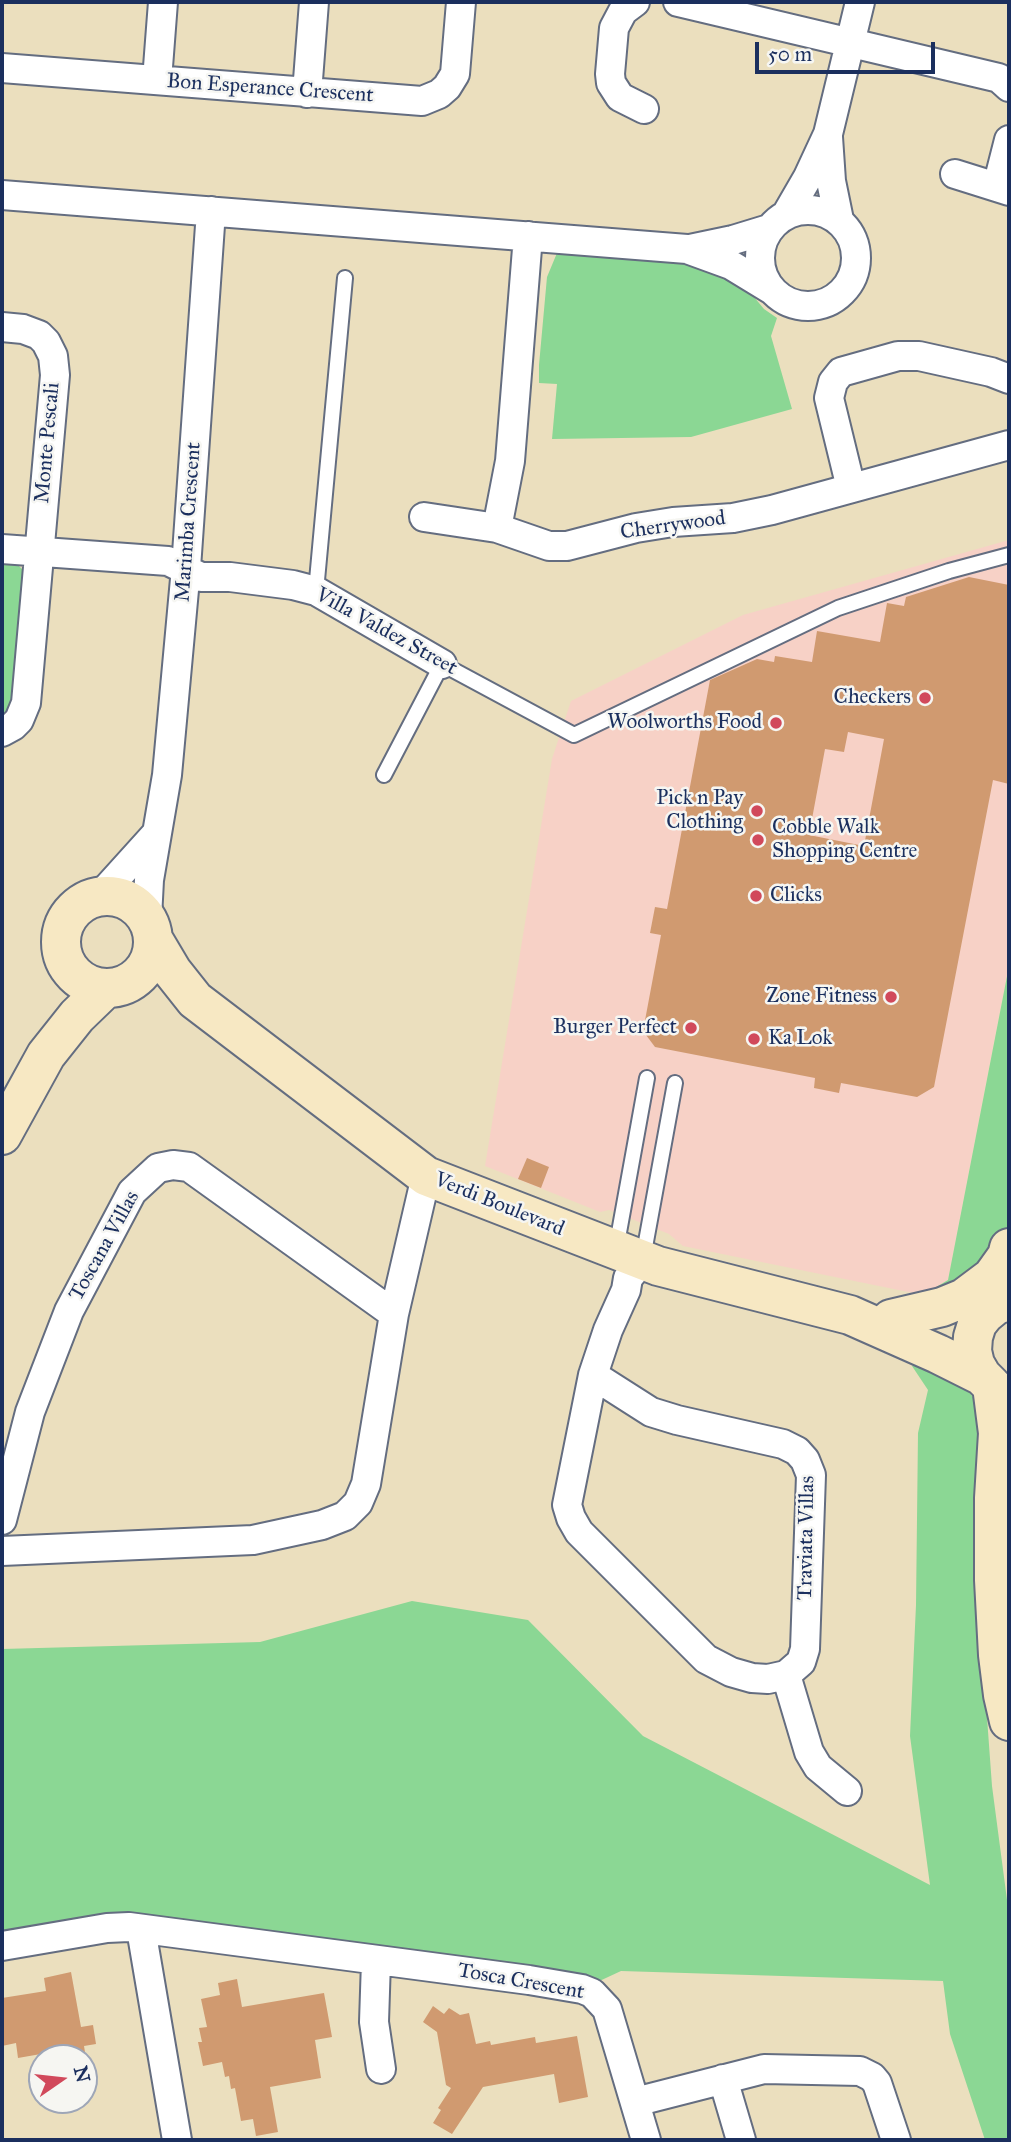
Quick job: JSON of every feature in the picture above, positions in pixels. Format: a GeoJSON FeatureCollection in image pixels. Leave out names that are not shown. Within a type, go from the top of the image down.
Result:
{"type":"FeatureCollection","features":[{"type":"Feature","properties":{"kind":"street"},"geometry":{"type":"LineString","coordinates":[[157,80],[163,2]]}},
{"type":"Feature","properties":{"kind":"street"},"geometry":{"type":"LineString","coordinates":[[307,93],[314,2]]}},
{"type":"Feature","properties":{"kind":"street","name":"Bon Esperance Crescent"},"geometry":{"type":"LineString","coordinates":[[2,68],[422,101],[439,94],[455,74],[461,2]]}},
{"type":"Feature","properties":{"kind":"street"},"geometry":{"type":"LineString","coordinates":[[635,2],[623,11],[614,28],[610,74],[611,83],[620,97],[644,108]]}},
{"type":"Feature","properties":{"kind":"street"},"geometry":{"type":"LineString","coordinates":[[678,2],[999,78],[1009,88]]}},
{"type":"Feature","properties":{"kind":"street"},"geometry":{"type":"LineString","coordinates":[[772,290],[765,279],[760,254],[763,241],[808,177],[828,134],[860,2]]}},
{"type":"Feature","properties":{"kind":"street"},"geometry":{"type":"LineString","coordinates":[[828,134],[831,181],[839,220]]}},
{"type":"Feature","properties":{"kind":"street"},"geometry":{"type":"LineString","coordinates":[[956,174],[1003,189],[1009,140]]}},
{"type":"Feature","properties":{"kind":"street"},"geometry":{"type":"LineString","coordinates":[[2,195],[687,249],[731,265],[790,302],[811,306],[825,304],[848,286],[857,259],[855,244],[849,231],[839,220],[819,211],[796,211],[733,240],[687,249]]}},
{"type":"Feature","properties":{"kind":"street","name":"Marimba Crescent"},"geometry":{"type":"LineString","coordinates":[[150,929],[149,880],[167,775],[186,568],[211,211]]}},
{"type":"Feature","properties":{"kind":"street"},"geometry":{"type":"LineString","coordinates":[[497,528],[510,461],[528,236]]}},
{"type":"Feature","properties":{"kind":"street","name":"Monte Pescali"},"geometry":{"type":"LineString","coordinates":[[2,327],[23,329],[39,335],[53,356],[55,375],[26,703],[19,720],[2,732]]}},
{"type":"Feature","properties":{"kind":"street"},"geometry":{"type":"LineString","coordinates":[[851,488],[829,398],[833,382],[841,372],[898,356],[919,356],[991,372],[1009,379]]}},
{"type":"Feature","properties":{"kind":"street","name":"Cherrywood"},"geometry":{"type":"LineString","coordinates":[[424,517],[497,528],[549,546],[567,546],[636,528],[746,516],[1009,445]]}},
{"type":"Feature","properties":{"kind":"street"},"geometry":{"type":"LineString","coordinates":[[2,549],[168,561],[186,568]]}},
{"type":"Feature","properties":{"kind":"street","name":"Villa Valdez Street"},"geometry":{"type":"LineString","coordinates":[[186,568],[201,577],[270,581],[316,591],[442,664]]}},
{"type":"Feature","properties":{"kind":"street"},"geometry":{"type":"LineString","coordinates":[[100,896],[158,832]]}},
{"type":"Feature","properties":{"kind":"street"},"geometry":{"type":"LineString","coordinates":[[2,1135],[46,1055],[77,1016],[116,986],[138,976],[152,953],[150,929],[131,902],[100,896],[86,900],[74,909],[66,920],[61,944],[66,963],[82,981],[116,986]]}},
{"type":"Feature","properties":{"kind":"street","name":"Verdi Boulevard"},"geometry":{"type":"LineString","coordinates":[[150,929],[172,971],[195,1000],[426,1176],[629,1263],[850,1315],[940,1324],[1000,1307]]}},
{"type":"Feature","properties":{"kind":"street"},"geometry":{"type":"LineString","coordinates":[[46,1055],[66,963]]}},
{"type":"Feature","properties":{"kind":"street","name":"Verdi Boulevard"},"geometry":{"type":"LineString","coordinates":[[116,986],[195,1000]]}},
{"type":"Feature","properties":{"kind":"street","name":"Toscana Villas"},"geometry":{"type":"LineString","coordinates":[[2,1520],[30,1412],[69,1311],[132,1192],[158,1168],[173,1165],[189,1167],[394,1314]]}},
{"type":"Feature","properties":{"kind":"street"},"geometry":{"type":"LineString","coordinates":[[2,1550],[253,1540],[322,1525],[345,1516],[358,1503],[366,1484],[394,1314],[426,1176]]}},
{"type":"Feature","properties":{"kind":"street"},"geometry":{"type":"LineString","coordinates":[[891,1319],[942,1307],[964,1297],[992,1277],[1007,1256],[1009,1248]]}},
{"type":"Feature","properties":{"kind":"street"},"geometry":{"type":"LineString","coordinates":[[629,1263],[626,1290],[608,1330],[593,1375],[568,1505],[571,1518],[579,1532],[706,1659],[731,1672],[752,1678],[768,1679],[786,1675],[808,1752],[818,1767],[847,1791]]}},
{"type":"Feature","properties":{"kind":"street"},"geometry":{"type":"LineString","coordinates":[[1000,1307],[973,1337],[972,1351],[975,1364],[994,1385],[998,1433],[993,1498],[994,1580],[998,1655],[1009,1717]]}},
{"type":"Feature","properties":{"kind":"street","name":"Verdi Boulevard"},"geometry":{"type":"LineString","coordinates":[[850,1315],[938,1354],[994,1385]]}},
{"type":"Feature","properties":{"kind":"street","name":"Traviata Villas"},"geometry":{"type":"LineString","coordinates":[[593,1375],[652,1412],[783,1444],[797,1451],[805,1460],[811,1475],[805,1649],[801,1662],[786,1675]]}},
{"type":"Feature","properties":{"kind":"street","name":"Tosca Crescent"},"geometry":{"type":"LineString","coordinates":[[2,1946],[117,1927],[582,1989],[592,1993],[607,2009],[646,2140]]}},
{"type":"Feature","properties":{"kind":"street"},"geometry":{"type":"LineString","coordinates":[[141,1929],[177,2140]]}},
{"type":"Feature","properties":{"kind":"street"},"geometry":{"type":"LineString","coordinates":[[376,1961],[374,2022],[381,2069]]}},
{"type":"Feature","properties":{"kind":"street"},"geometry":{"type":"LineString","coordinates":[[635,2102],[764,2069],[860,2071],[877,2083],[896,2140]]}},
{"type":"Feature","properties":{"kind":"street"},"geometry":{"type":"LineString","coordinates":[[723,2079],[741,2140]]}},
{"type":"Feature","properties":{"kind":"lane"},"geometry":{"type":"LineString","coordinates":[[316,591],[345,278]]}},
{"type":"Feature","properties":{"kind":"lane","name":"Villa Valdez Street"},"geometry":{"type":"LineString","coordinates":[[442,664],[574,735],[838,608],[949,571],[1009,555]]}},
{"type":"Feature","properties":{"kind":"lane"},"geometry":{"type":"LineString","coordinates":[[384,775],[442,664]]}},
{"type":"Feature","properties":{"kind":"lane"},"geometry":{"type":"LineString","coordinates":[[629,1263],[647,1078]]}},
{"type":"Feature","properties":{"kind":"lane"},"geometry":{"type":"LineString","coordinates":[[629,1263],[675,1083]]}},
{"type":"Feature","properties":{"kind":"shaded area"},"geometry":{"type":"Polygon","coordinates":[[[1009,540],[1009,964],[948,1280],[923,1295],[683,1246],[669,1234],[609,1210],[600,1212],[485,1166],[552,759],[571,701],[743,615],[1009,540]]]}},
{"type":"Feature","properties":{"kind":"green space"},"geometry":{"type":"Polygon","coordinates":[[[557,253],[704,264],[744,285],[764,309],[777,318],[771,336],[792,409],[691,437],[552,439],[557,384],[539,383],[539,365],[547,277],[557,253]]]}},
{"type":"Feature","properties":{"kind":"green space"},"geometry":{"type":"Polygon","coordinates":[[[2,559],[15,562],[24,571],[25,578],[13,708],[2,719],[2,559]]]}},
{"type":"Feature","properties":{"kind":"green space"},"geometry":{"type":"Polygon","coordinates":[[[1009,966],[1009,1224],[1007,1231],[977,1273],[923,1295],[948,1280],[1009,966]]]}},
{"type":"Feature","properties":{"kind":"green space"},"geometry":{"type":"Polygon","coordinates":[[[916,1363],[963,1383],[977,1403],[981,1415],[978,1594],[992,1786],[1009,1915],[1009,2140],[985,2140],[950,2034],[943,1981],[621,1971],[593,1984],[143,1918],[2,1933],[2,1649],[260,1642],[412,1601],[528,1620],[643,1736],[930,1885],[910,1736],[916,1605],[918,1433],[928,1390],[912,1366],[916,1363]]]}},
{"type":"Feature","properties":{"kind":"building","name":"Cobble Walk Shopping Centre"},"geometry":{"type":"Polygon","coordinates":[[[969,577],[1009,585],[1009,784],[993,780],[934,1087],[917,1097],[841,1083],[839,1093],[814,1088],[815,1078],[655,1047],[643,1031],[661,935],[650,933],[655,907],[667,909],[710,680],[757,659],[774,662],[775,656],[812,662],[817,631],[880,642],[887,603],[904,606],[906,597],[969,577]],[[848,732],[844,752],[825,749],[809,835],[864,846],[884,739],[848,732]]]}},
{"type":"Feature","properties":{"kind":"building"},"geometry":{"type":"Polygon","coordinates":[[[527,1158],[549,1167],[541,1188],[518,1179],[527,1158]]]}},
{"type":"Feature","properties":{"kind":"building"},"geometry":{"type":"Polygon","coordinates":[[[71,1972],[81,2027],[93,2025],[96,2044],[28,2044],[28,2056],[18,2058],[16,2043],[2,2046],[2,1998],[46,1991],[44,1978],[71,1972]]]}},
{"type":"Feature","properties":{"kind":"building"},"geometry":{"type":"Polygon","coordinates":[[[237,1979],[242,2007],[324,1993],[332,2037],[315,2040],[321,2078],[270,2087],[278,2132],[256,2136],[253,2119],[241,2121],[235,2088],[231,2089],[229,2076],[225,2077],[222,2062],[203,2066],[198,2042],[202,2042],[199,2028],[207,2027],[201,1999],[220,1995],[218,1983],[237,1979]]]}},
{"type":"Feature","properties":{"kind":"building"},"geometry":{"type":"Polygon","coordinates":[[[433,2006],[444,2014],[449,2008],[460,2015],[469,2013],[476,2044],[490,2041],[491,2045],[535,2037],[536,2043],[577,2036],[588,2097],[559,2103],[554,2074],[483,2087],[452,2134],[433,2123],[441,2110],[438,2108],[451,2088],[446,2085],[437,2032],[423,2022],[433,2006]]]}},
{"type":"Feature","properties":{"kind":"place","name":"Checkers"},"geometry":{"type":"Point","coordinates":[925,698]}},
{"type":"Feature","properties":{"kind":"place","name":"Woolworths Food"},"geometry":{"type":"Point","coordinates":[776,723]}},
{"type":"Feature","properties":{"kind":"place","name":"Pick n Pay Clothing"},"geometry":{"type":"Point","coordinates":[757,811]}},
{"type":"Feature","properties":{"kind":"place","name":"Cobble Walk Shopping Centre"},"geometry":{"type":"Point","coordinates":[758,840]}},
{"type":"Feature","properties":{"kind":"place","name":"Clicks"},"geometry":{"type":"Point","coordinates":[756,896]}},
{"type":"Feature","properties":{"kind":"place","name":"Zone Fitness"},"geometry":{"type":"Point","coordinates":[891,997]}},
{"type":"Feature","properties":{"kind":"place","name":"Burger Perfect"},"geometry":{"type":"Point","coordinates":[691,1028]}},
{"type":"Feature","properties":{"kind":"place","name":"Ka Lok"},"geometry":{"type":"Point","coordinates":[754,1039]}}]}
